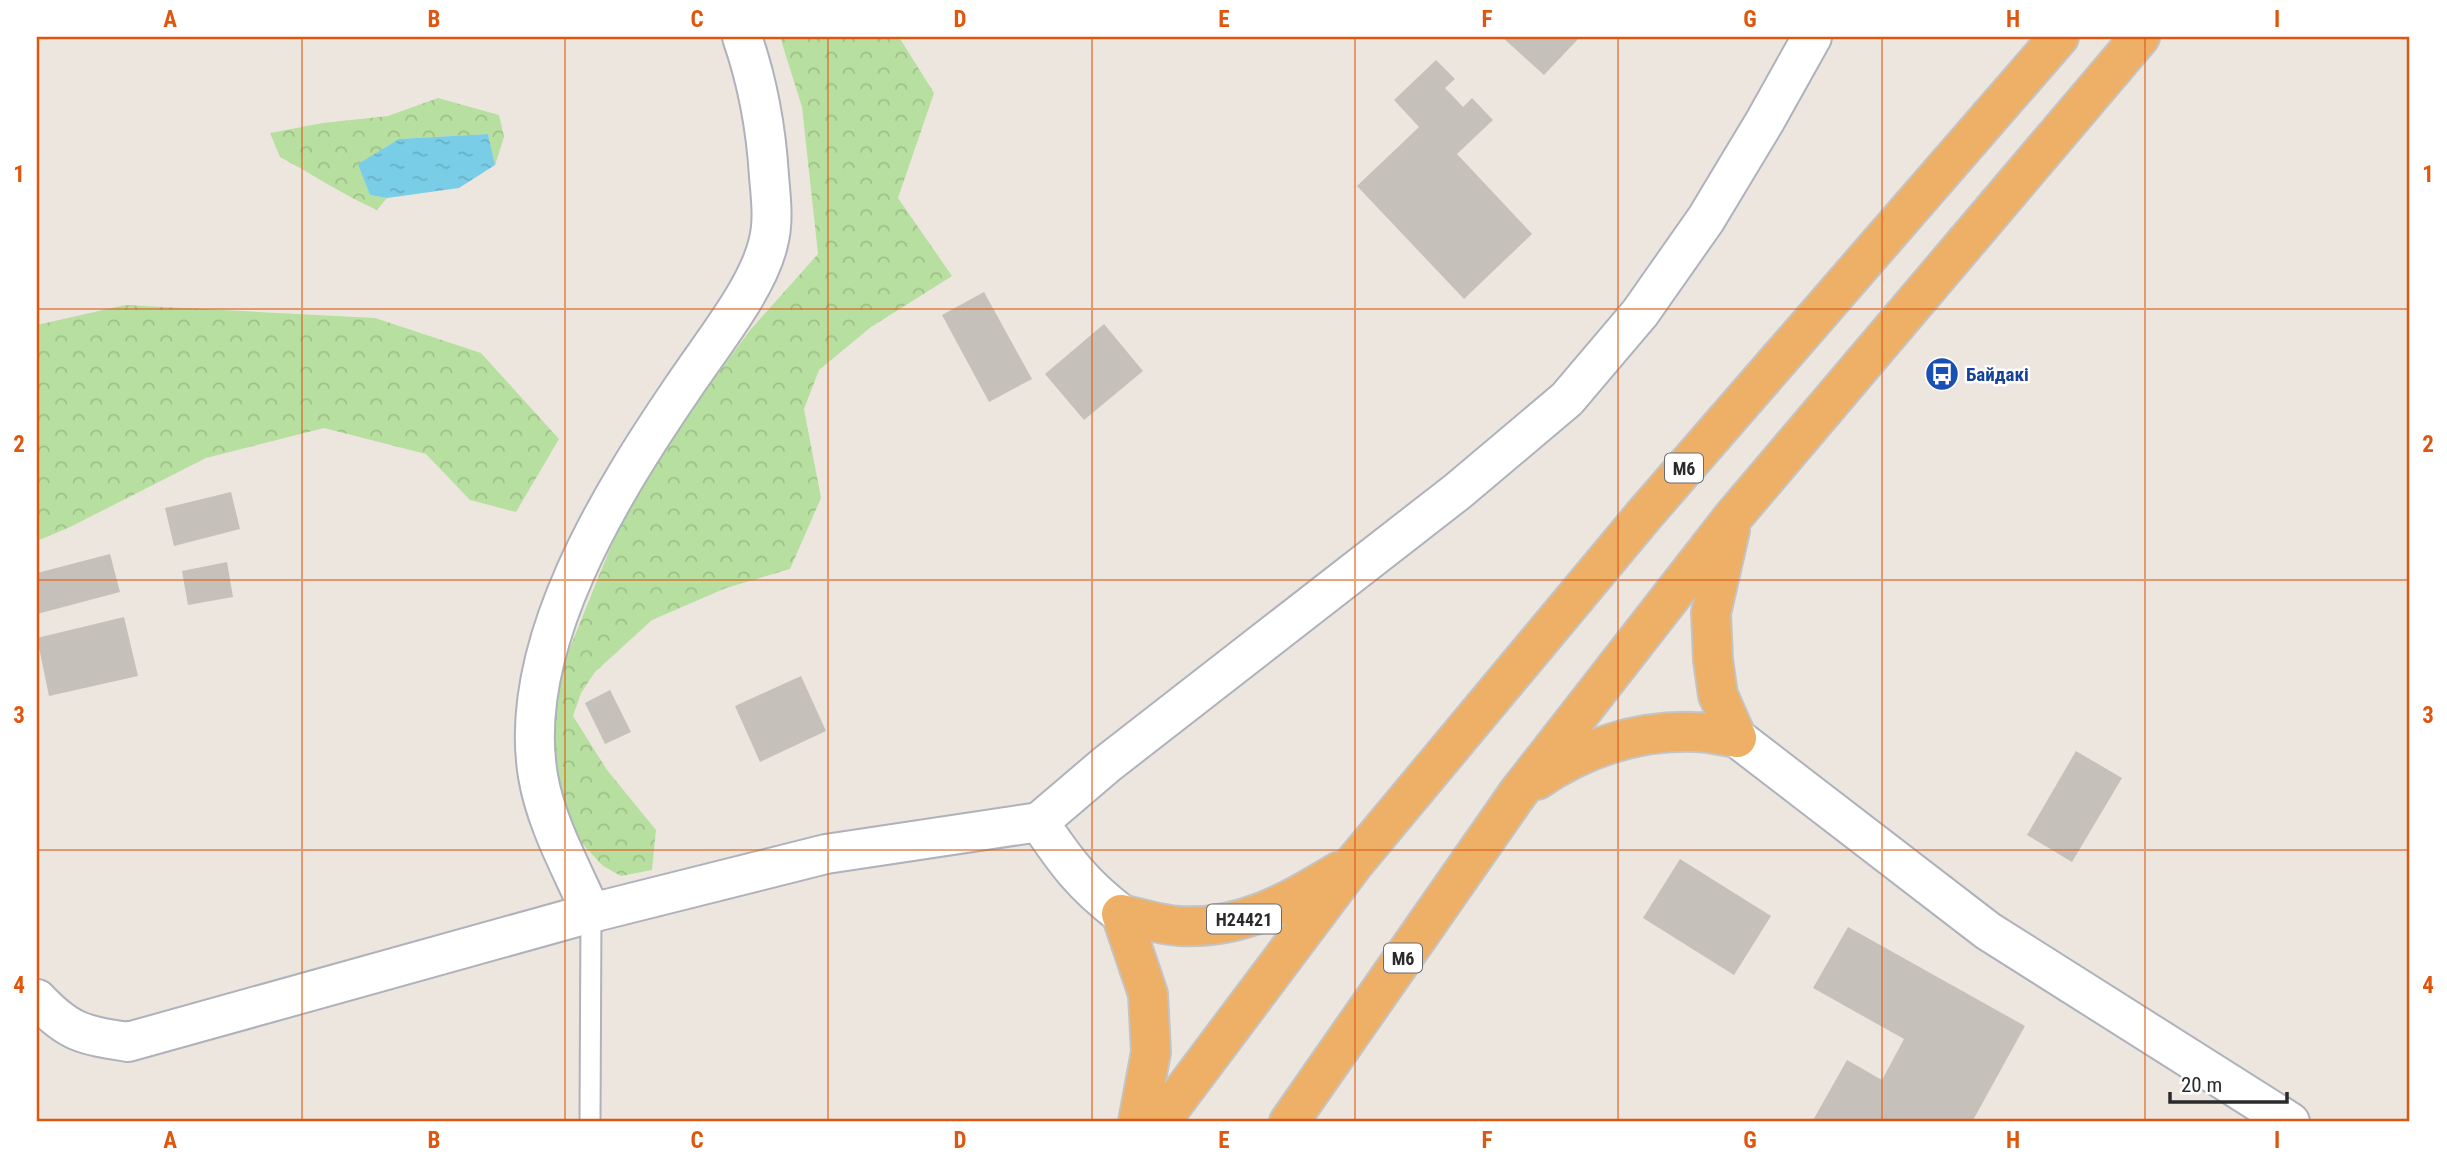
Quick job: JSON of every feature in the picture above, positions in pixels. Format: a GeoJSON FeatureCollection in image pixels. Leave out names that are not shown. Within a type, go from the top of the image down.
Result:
{"type":"FeatureCollection","features":[{"type":"Feature","properties":{"kind":"highway","name":"М6"},"geometry":{"type":"LineString","coordinates":[[1160,1122],[1355,862],[1644,515],[2059,37]]}},
{"type":"Feature","properties":{"kind":"highway","name":"М6"},"geometry":{"type":"LineString","coordinates":[[1289,1122],[1518,793],[1733,517],[2140,37]]}},
{"type":"Feature","properties":{"kind":"highway"},"geometry":{"type":"LineString","coordinates":[[1733,517],[1711,613],[1718,695],[1737,738]]}},
{"type":"Feature","properties":{"kind":"highway"},"geometry":{"type":"LineString","coordinates":[[1518,793],[1561,764],[1619,740],[1695,732],[1737,738]]}},
{"type":"Feature","properties":{"kind":"highway","name":"Н24421"},"geometry":{"type":"LineString","coordinates":[[1121,914],[1179,926],[1231,924],[1283,904],[1355,862]]}},
{"type":"Feature","properties":{"kind":"highway"},"geometry":{"type":"LineString","coordinates":[[1121,914],[1149,994],[1151,1052],[1138,1122]]}},
{"type":"Feature","properties":{"kind":"street"},"geometry":{"type":"LineString","coordinates":[[591,914],[551,824],[538,776],[535,727],[544,667],[563,603],[590,539],[633,462],[755,279],[768,244],[772,211],[766,126],[756,77],[742,37]]}},
{"type":"Feature","properties":{"kind":"street"},"geometry":{"type":"LineString","coordinates":[[37,999],[59,1022],[69,1027],[89,1036],[128,1042],[591,914],[826,855],[1039,822],[1107,764],[1458,491],[1567,399],[1640,313],[1706,219],[1812,37]]}},
{"type":"Feature","properties":{"kind":"street"},"geometry":{"type":"LineString","coordinates":[[1737,738],[1988,931],[2290,1122]]}},
{"type":"Feature","properties":{"kind":"street","name":"Н24421"},"geometry":{"type":"LineString","coordinates":[[1039,822],[1069,867],[1092,892],[1121,914]]}},
{"type":"Feature","properties":{"kind":"lane"},"geometry":{"type":"LineString","coordinates":[[590,1122],[591,914]]}},
{"type":"Feature","properties":{"kind":"green space"},"geometry":{"type":"Polygon","coordinates":[[[780,37],[899,37],[934,93],[898,198],[952,276],[871,327],[819,370],[804,409],[821,498],[790,569],[726,588],[652,620],[595,672],[581,693],[573,716],[607,770],[656,830],[652,870],[621,876],[603,866],[573,834],[554,791],[554,687],[637,482],[751,329],[818,254],[802,107],[780,37]]]}},
{"type":"Feature","properties":{"kind":"green space"},"geometry":{"type":"Polygon","coordinates":[[[438,98],[499,115],[504,137],[495,165],[488,134],[399,139],[359,164],[370,195],[387,198],[377,210],[280,157],[270,133],[323,123],[388,116],[438,98]]]}},
{"type":"Feature","properties":{"kind":"green space"},"geometry":{"type":"Polygon","coordinates":[[[125,305],[375,318],[481,353],[559,439],[516,512],[470,500],[426,454],[324,428],[206,458],[37,541],[37,325],[125,305]]]}},
{"type":"Feature","properties":{"kind":"water"},"geometry":{"type":"Polygon","coordinates":[[[488,134],[495,165],[459,188],[387,198],[370,195],[358,164],[399,139],[488,134]]]}},
{"type":"Feature","properties":{"kind":"building"},"geometry":{"type":"Polygon","coordinates":[[[1502,37],[1580,37],[1544,75],[1502,37]]]}},
{"type":"Feature","properties":{"kind":"building"},"geometry":{"type":"Polygon","coordinates":[[[1436,60],[1455,79],[1445,88],[1463,107],[1472,98],[1493,120],[1457,154],[1532,234],[1464,299],[1357,186],[1419,127],[1394,100],[1436,60]]]}},
{"type":"Feature","properties":{"kind":"building"},"geometry":{"type":"Polygon","coordinates":[[[984,292],[1032,379],[989,402],[942,315],[984,292]]]}},
{"type":"Feature","properties":{"kind":"building"},"geometry":{"type":"Polygon","coordinates":[[[1104,324],[1143,371],[1084,420],[1045,374],[1104,324]]]}},
{"type":"Feature","properties":{"kind":"building"},"geometry":{"type":"Polygon","coordinates":[[[231,492],[240,529],[174,546],[165,508],[231,492]]]}},
{"type":"Feature","properties":{"kind":"building"},"geometry":{"type":"Polygon","coordinates":[[[110,554],[120,592],[37,614],[37,573],[110,554]]]}},
{"type":"Feature","properties":{"kind":"building"},"geometry":{"type":"Polygon","coordinates":[[[227,562],[233,597],[188,605],[182,571],[227,562]]]}},
{"type":"Feature","properties":{"kind":"building"},"geometry":{"type":"Polygon","coordinates":[[[124,617],[138,676],[49,696],[37,638],[124,617]]]}},
{"type":"Feature","properties":{"kind":"building"},"geometry":{"type":"Polygon","coordinates":[[[801,676],[826,731],[760,762],[735,706],[801,676]]]}},
{"type":"Feature","properties":{"kind":"building"},"geometry":{"type":"Polygon","coordinates":[[[610,690],[631,732],[605,744],[585,703],[610,690]]]}},
{"type":"Feature","properties":{"kind":"building"},"geometry":{"type":"Polygon","coordinates":[[[2076,751],[2122,778],[2072,862],[2027,835],[2076,751]]]}},
{"type":"Feature","properties":{"kind":"building"},"geometry":{"type":"Polygon","coordinates":[[[1680,859],[1771,916],[1734,975],[1643,918],[1680,859]]]}},
{"type":"Feature","properties":{"kind":"building"},"geometry":{"type":"Polygon","coordinates":[[[1848,927],[2025,1026],[1972,1122],[1812,1122],[1847,1060],[1882,1080],[1904,1039],[1813,988],[1848,927]]]}},
{"type":"Feature","properties":{"kind":"place","name":"Байдакі"},"geometry":{"type":"Point","coordinates":[1942,374]}}]}
